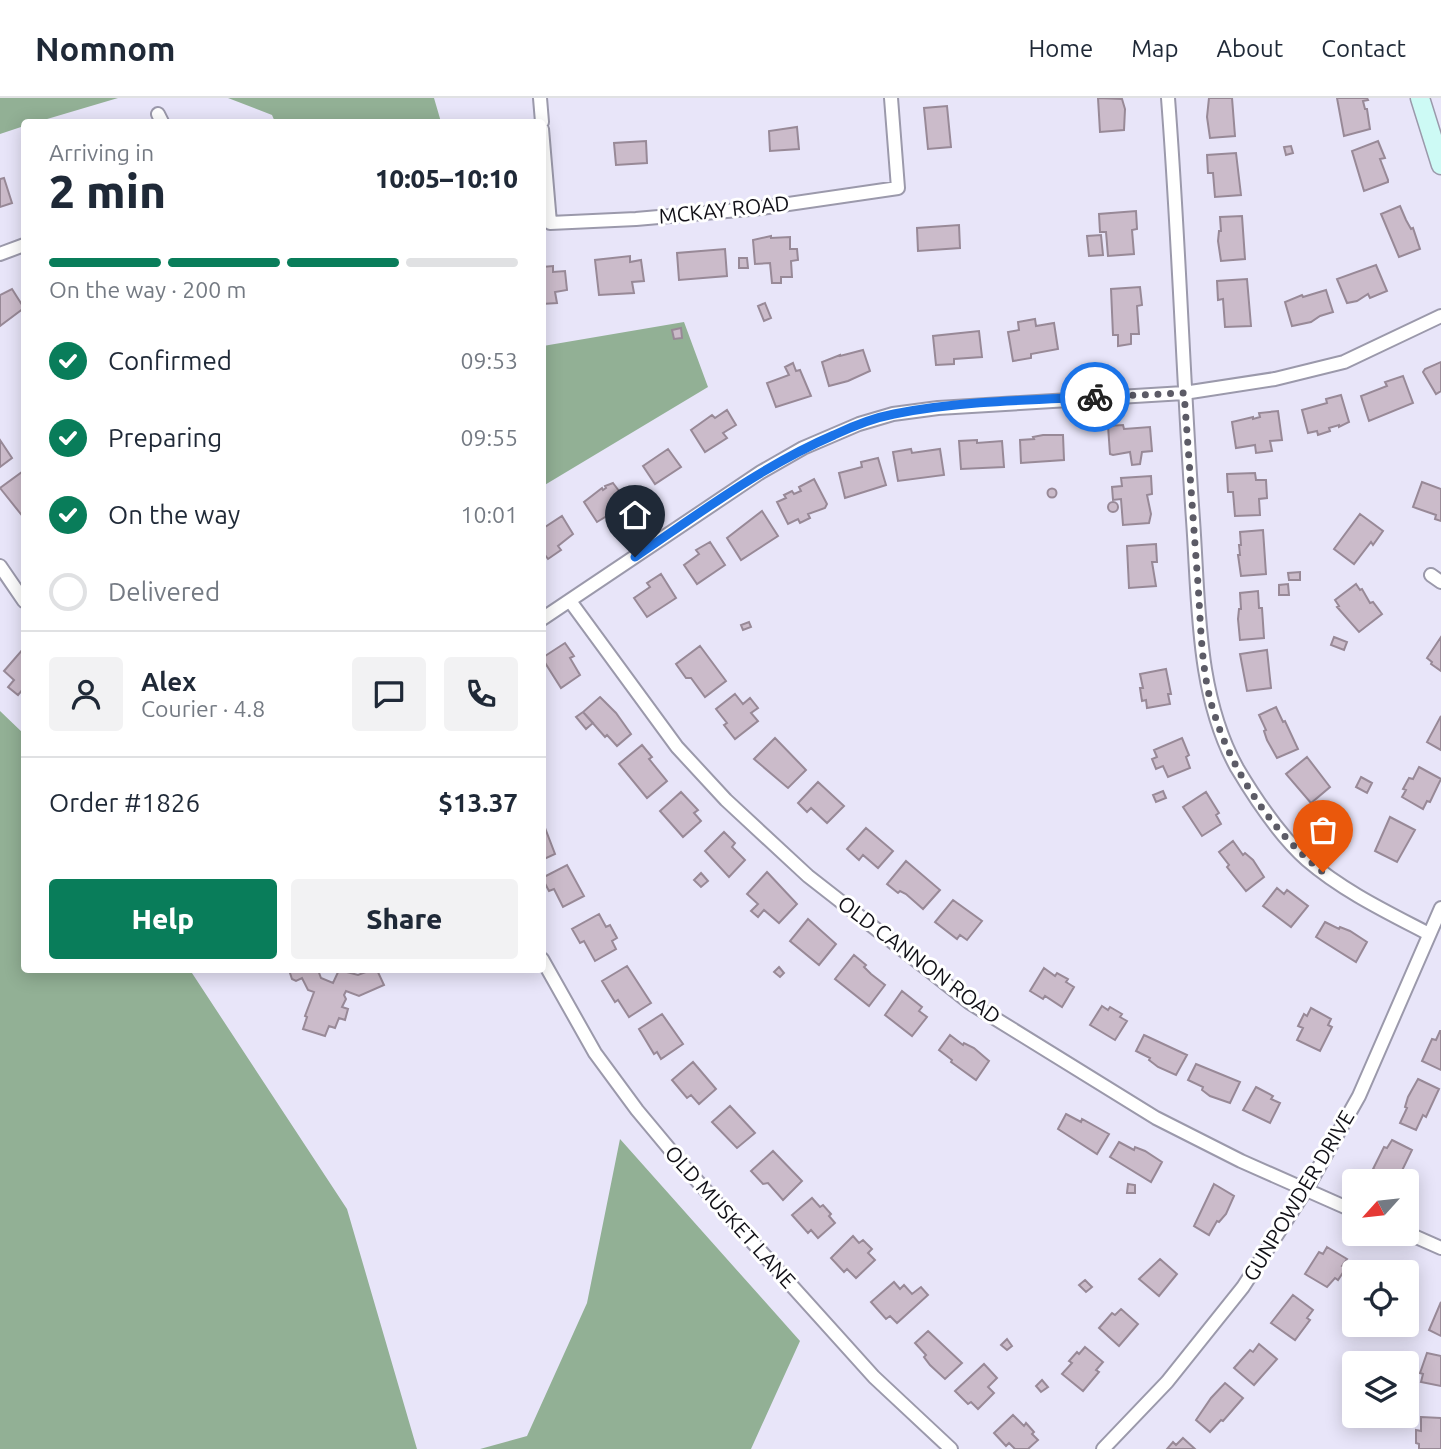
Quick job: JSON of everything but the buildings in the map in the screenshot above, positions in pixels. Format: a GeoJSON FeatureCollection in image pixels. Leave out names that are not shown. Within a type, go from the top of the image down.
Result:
{"type":"FeatureCollection","features":[{"type":"Feature","properties":{"kind":"street"},"geometry":{"type":"LineString","coordinates":[[540,98],[542,119]]}},
{"type":"Feature","properties":{"kind":"street","name":"MCKAY ROAD"},"geometry":{"type":"LineString","coordinates":[[546,176],[550,223],[636,219],[761,208],[898,188],[891,98]]}},
{"type":"Feature","properties":{"kind":"street"},"geometry":{"type":"LineString","coordinates":[[1168,98],[1184,393],[1207,679],[1214,715],[1242,775],[1275,824],[1307,860],[1358,897],[1429,934]]}},
{"type":"Feature","properties":{"kind":"street"},"geometry":{"type":"LineString","coordinates":[[1420,98],[1441,165]]}},
{"type":"Feature","properties":{"kind":"street"},"geometry":{"type":"LineString","coordinates":[[0,254],[21,246]]}},
{"type":"Feature","properties":{"kind":"street"},"geometry":{"type":"LineString","coordinates":[[546,616],[761,472],[803,448],[859,424],[892,414],[938,408],[1184,393],[1275,379],[1344,362],[1441,316]]}},
{"type":"Feature","properties":{"kind":"street"},"geometry":{"type":"LineString","coordinates":[[0,566],[21,597]]}},
{"type":"Feature","properties":{"kind":"street","name":"OLD CANNON ROAD"},"geometry":{"type":"LineString","coordinates":[[570,601],[677,747],[735,809],[808,876],[970,1003],[1156,1118],[1342,1206]]}},
{"type":"Feature","properties":{"kind":"street","name":"GUNPOWDER DRIVE"},"geometry":{"type":"LineString","coordinates":[[1103,1449],[1167,1382],[1243,1287],[1306,1190],[1359,1096],[1441,908]]}},
{"type":"Feature","properties":{"kind":"street","name":"OLD MUSKET LANE"},"geometry":{"type":"LineString","coordinates":[[546,966],[595,1053],[637,1110],[874,1377],[951,1449]]}},
{"type":"Feature","properties":{"kind":"street"},"geometry":{"type":"LineString","coordinates":[[1419,1238],[1441,1248]]}},
{"type":"Feature","properties":{"kind":"green space"},"geometry":{"type":"Polygon","coordinates":[[[0,98],[118,98],[47,119],[21,119],[21,127],[0,134],[0,98]]]}},
{"type":"Feature","properties":{"kind":"green space"},"geometry":{"type":"Polygon","coordinates":[[[228,98],[434,98],[440,119],[274,119],[272,115],[228,98]]]}},
{"type":"Feature","properties":{"kind":"green space"},"geometry":{"type":"Polygon","coordinates":[[[684,322],[708,387],[546,484],[546,345],[684,322]]]}},
{"type":"Feature","properties":{"kind":"green space"},"geometry":{"type":"Polygon","coordinates":[[[0,711],[21,731],[21,973],[192,973],[347,1209],[417,1449],[0,1449],[0,711]]]}},
{"type":"Feature","properties":{"kind":"green space"},"geometry":{"type":"Polygon","coordinates":[[[620,1139],[800,1341],[751,1449],[480,1449],[527,1436],[587,1303],[620,1139]]]}},
{"type":"Feature","properties":{"kind":"way so far"},"geometry":{"type":"LineString","coordinates":[[1095,397],[1184,393],[1200,612],[1214,715],[1237,766],[1252,791],[1291,844],[1323,872]]}},
{"type":"Feature","properties":{"kind":"route"},"geometry":{"type":"LineString","coordinates":[[635,557],[761,472],[803,448],[859,424],[892,414],[938,408],[1095,397]]}}]}
